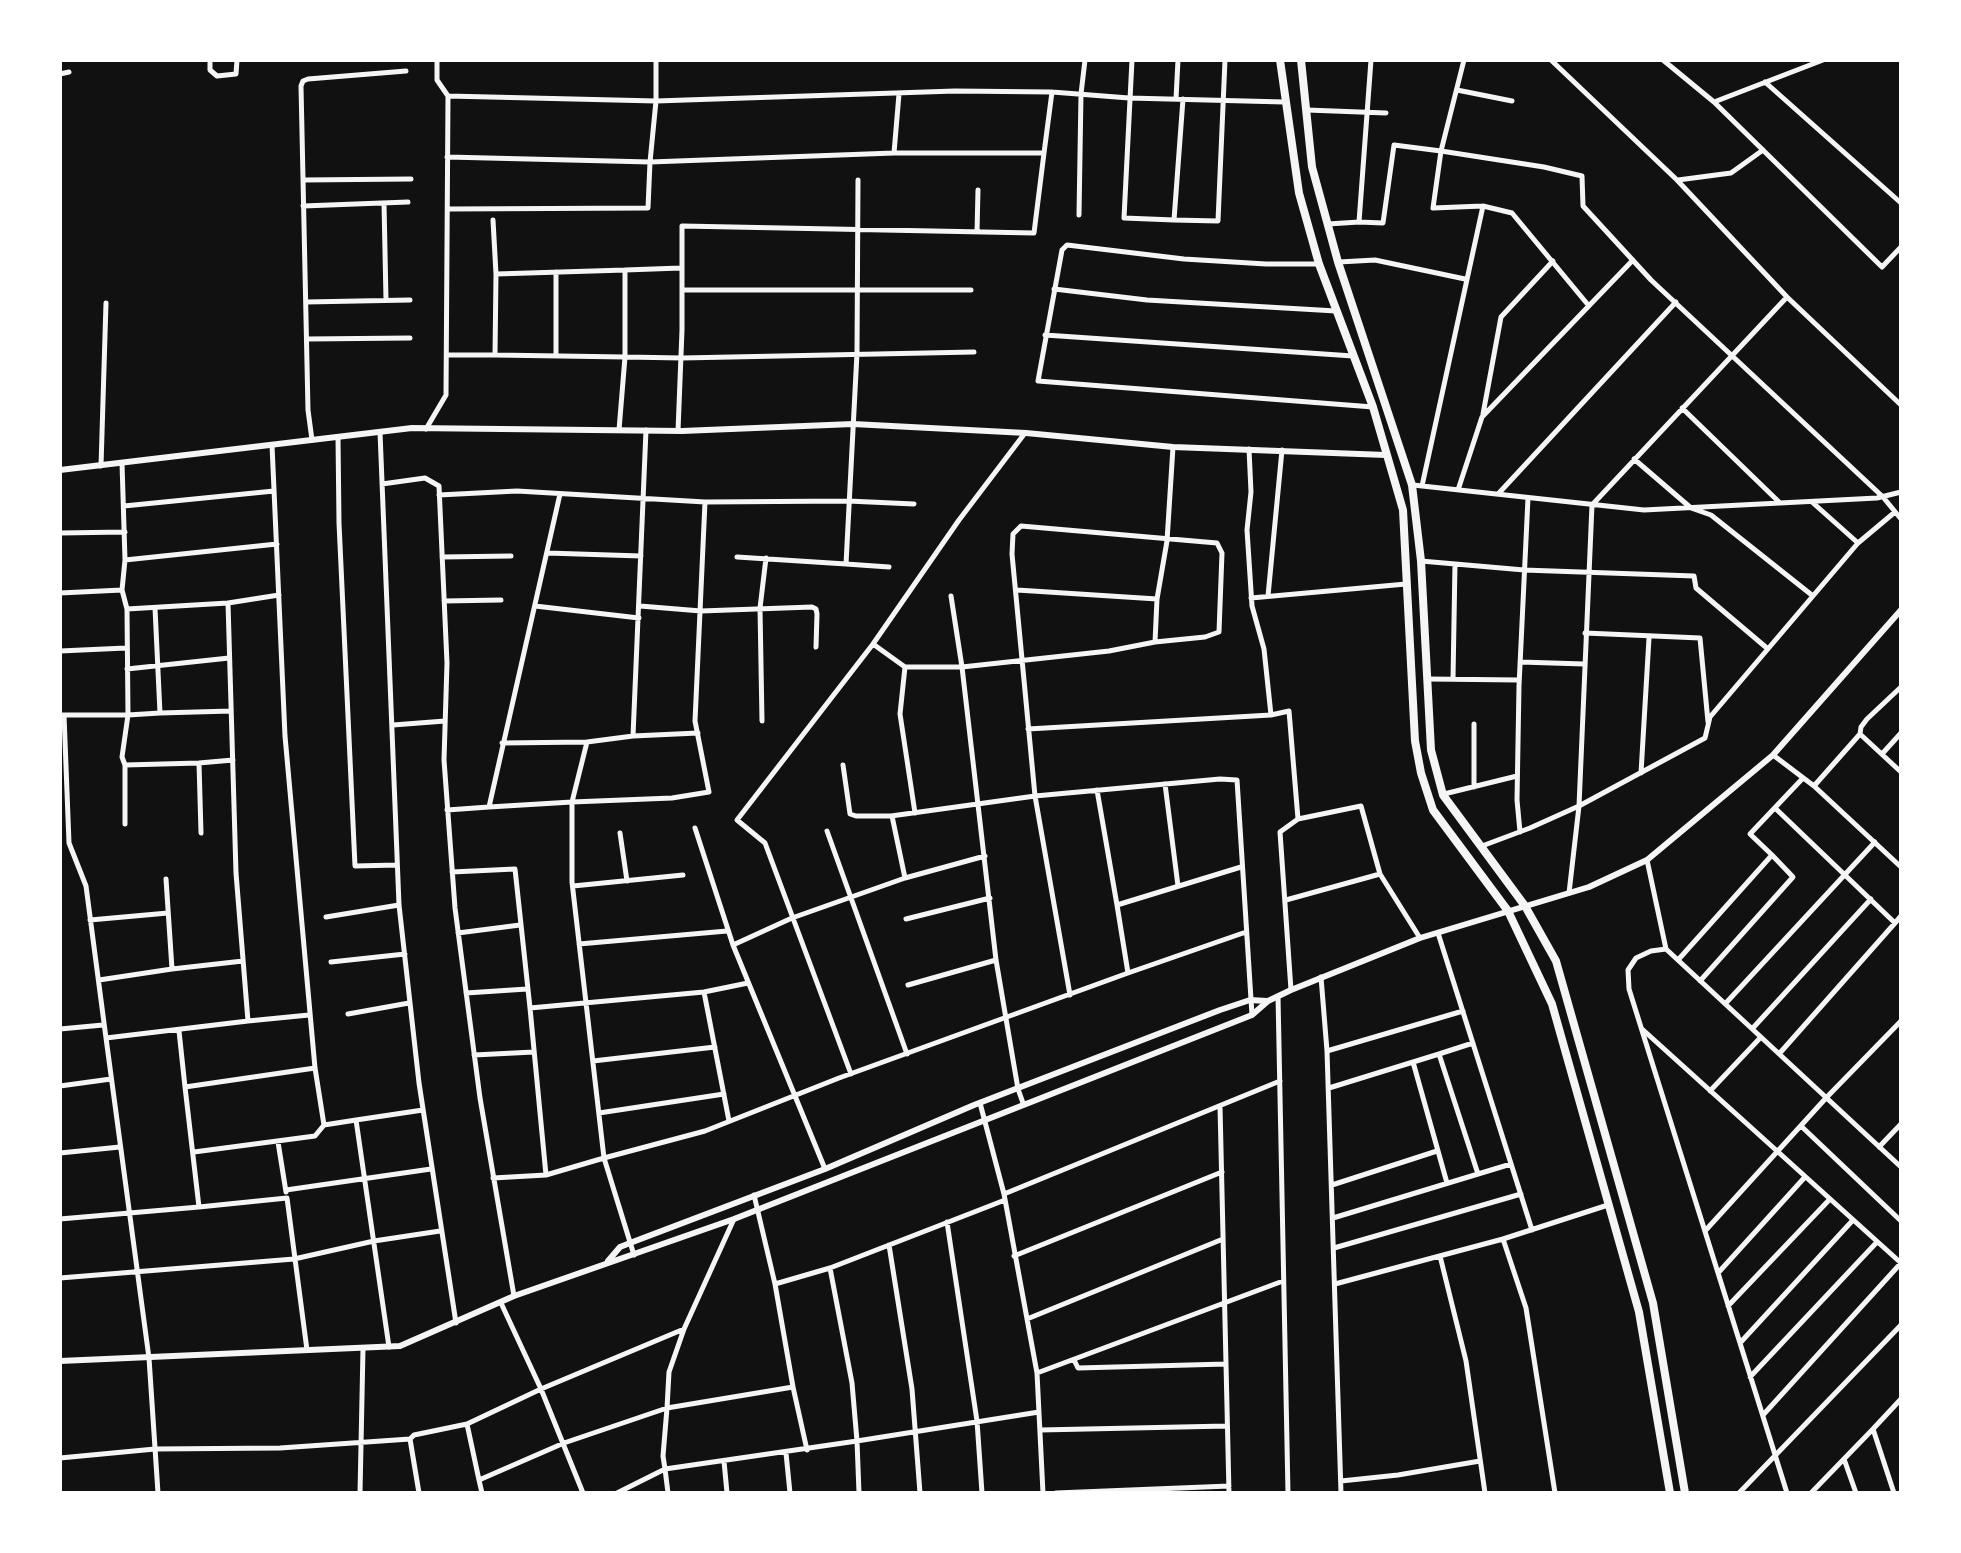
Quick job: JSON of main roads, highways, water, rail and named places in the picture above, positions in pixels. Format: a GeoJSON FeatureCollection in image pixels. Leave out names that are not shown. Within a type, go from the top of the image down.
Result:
{"type":"FeatureCollection","features":[{"type":"Feature","properties":{"kind":"highway"},"geometry":{"type":"LineString","coordinates":[[1280,60],[1299,193],[1319,264],[1373,407],[1403,510],[1415,741],[1421,773],[1433,810],[1508,911],[1552,1004],[1639,1312],[1670,1493]]}},
{"type":"Feature","properties":{"kind":"highway"},"geometry":{"type":"LineString","coordinates":[[1301,60],[1312,167],[1327,224],[1417,485],[1425,679],[1431,750],[1443,795],[1525,906],[1556,961],[1653,1303],[1685,1493]]}},
{"type":"Feature","properties":{"kind":"main road"},"geometry":{"type":"LineString","coordinates":[[60,470],[426,429],[678,431],[853,424],[1026,433],[1173,447],[1386,455]]}},
{"type":"Feature","properties":{"kind":"main road"},"geometry":{"type":"LineString","coordinates":[[60,1361],[400,1346],[514,1296],[734,1219],[1252,1015],[1268,1001],[1321,976],[1420,938],[1589,887],[1647,860],[1773,755],[1901,610]]}},
{"type":"Feature","properties":{"kind":"main road"},"geometry":{"type":"LineString","coordinates":[[608,1261],[620,1247],[825,1169],[980,1103],[1181,1024],[1250,1000],[1268,1001]]}}]}
